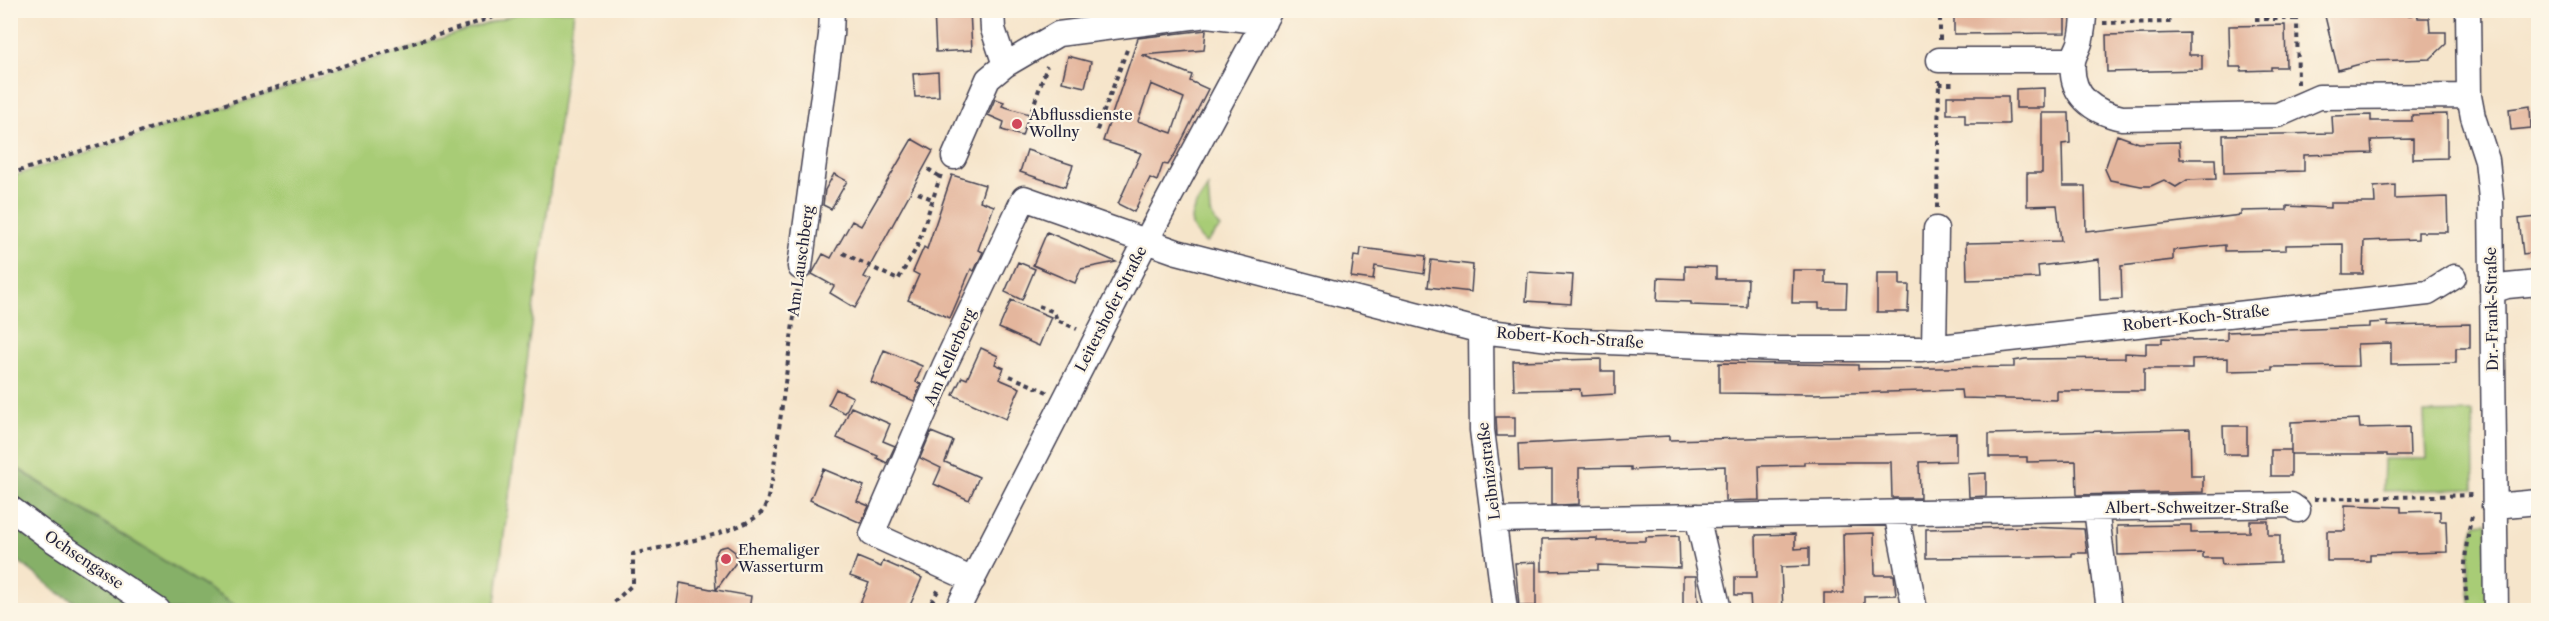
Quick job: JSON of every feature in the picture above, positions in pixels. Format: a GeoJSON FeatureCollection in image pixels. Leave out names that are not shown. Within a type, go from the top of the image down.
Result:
{"type":"FeatureCollection","features":[{"type":"Feature","properties":{"kind":"street","name":"Am Lauschberg"},"geometry":{"type":"LineString","coordinates":[[800,267],[831,35],[832,10]]}},
{"type":"Feature","properties":{"kind":"street"},"geometry":{"type":"LineString","coordinates":[[992,10],[993,29],[1005,65]]}},
{"type":"Feature","properties":{"kind":"street","name":"Dr.-Frank-Straße"},"geometry":{"type":"LineString","coordinates":[[2468,10],[2469,96],[2473,117],[2487,160],[2491,199],[2496,610]]}},
{"type":"Feature","properties":{"kind":"street"},"geometry":{"type":"LineString","coordinates":[[954,157],[988,78],[1005,65],[1058,34],[1206,13],[1267,16]]}},
{"type":"Feature","properties":{"kind":"street","name":"Leitershofer Straße"},"geometry":{"type":"LineString","coordinates":[[957,610],[1145,243],[1267,16]]}},
{"type":"Feature","properties":{"kind":"street"},"geometry":{"type":"LineString","coordinates":[[2084,17],[2073,60],[2079,92],[2089,105],[2105,114],[2122,118],[2278,115],[2319,97],[2469,96]]}},
{"type":"Feature","properties":{"kind":"street"},"geometry":{"type":"LineString","coordinates":[[1939,60],[2073,60]]}},
{"type":"Feature","properties":{"kind":"street","name":"Am Kellerberg"},"geometry":{"type":"LineString","coordinates":[[974,580],[872,534],[944,367],[1024,198],[1145,243]]}},
{"type":"Feature","properties":{"kind":"street"},"geometry":{"type":"LineString","coordinates":[[1934,348],[1936,229]]}},
{"type":"Feature","properties":{"kind":"street","name":"Robert-Koch-Straße"},"geometry":{"type":"LineString","coordinates":[[1145,243],[1481,331],[1558,340],[1779,349],[1934,348],[2428,292],[2454,277]]}},
{"type":"Feature","properties":{"kind":"street"},"geometry":{"type":"LineString","coordinates":[[2492,291],[2506,286],[2538,283]]}},
{"type":"Feature","properties":{"kind":"street","name":"Leibnizstraße"},"geometry":{"type":"LineString","coordinates":[[1481,331],[1482,430],[1495,520],[1504,610]]}},
{"type":"Feature","properties":{"kind":"street"},"geometry":{"type":"LineString","coordinates":[[2494,501],[2538,502]]}},
{"type":"Feature","properties":{"kind":"street","name":"Albert-Schweitzer-Straße"},"geometry":{"type":"LineString","coordinates":[[1495,520],[2291,505],[2298,510]]}},
{"type":"Feature","properties":{"kind":"street","name":"Ochsengasse"},"geometry":{"type":"LineString","coordinates":[[10,508],[50,538],[158,610]]}},
{"type":"Feature","properties":{"kind":"street","name":"Albert-Schweitzer-Straße"},"geometry":{"type":"LineString","coordinates":[[2096,508],[2109,610]]}},
{"type":"Feature","properties":{"kind":"street"},"geometry":{"type":"LineString","coordinates":[[1896,512],[1915,610]]}},
{"type":"Feature","properties":{"kind":"street"},"geometry":{"type":"LineString","coordinates":[[1697,516],[1719,610]]}},
{"type":"Feature","properties":{"kind":"path"},"geometry":{"type":"LineString","coordinates":[[10,174],[514,10]]}},
{"type":"Feature","properties":{"kind":"path"},"geometry":{"type":"LineString","coordinates":[[1936,229],[1940,10]]}},
{"type":"Feature","properties":{"kind":"path"},"geometry":{"type":"LineString","coordinates":[[2291,109],[2291,87],[2298,87],[2297,19],[2301,10]]}},
{"type":"Feature","properties":{"kind":"path"},"geometry":{"type":"LineString","coordinates":[[2391,10],[2397,14],[2425,14],[2429,10]]}},
{"type":"Feature","properties":{"kind":"path"},"geometry":{"type":"LineString","coordinates":[[2084,17],[2171,22]]}},
{"type":"Feature","properties":{"kind":"path"},"geometry":{"type":"LineString","coordinates":[[2255,19],[2297,19]]}},
{"type":"Feature","properties":{"kind":"path"},"geometry":{"type":"LineString","coordinates":[[1098,130],[1137,24]]}},
{"type":"Feature","properties":{"kind":"path"},"geometry":{"type":"LineString","coordinates":[[1032,110],[1058,34]]}},
{"type":"Feature","properties":{"kind":"path"},"geometry":{"type":"LineString","coordinates":[[843,253],[898,280],[917,247],[946,158],[954,157]]}},
{"type":"Feature","properties":{"kind":"path"},"geometry":{"type":"LineString","coordinates":[[928,169],[940,177]]}},
{"type":"Feature","properties":{"kind":"path"},"geometry":{"type":"LineString","coordinates":[[918,193],[933,199]]}},
{"type":"Feature","properties":{"kind":"path","name":"Am Lauschberg"},"geometry":{"type":"LineString","coordinates":[[611,610],[612,604],[633,584],[633,554],[745,524],[763,510],[772,481],[800,267]]}},
{"type":"Feature","properties":{"kind":"path"},"geometry":{"type":"LineString","coordinates":[[1039,306],[1054,312],[1057,320],[1081,330]]}},
{"type":"Feature","properties":{"kind":"path"},"geometry":{"type":"LineString","coordinates":[[1010,376],[1047,392]]}},
{"type":"Feature","properties":{"kind":"path"},"geometry":{"type":"LineString","coordinates":[[2298,510],[2316,498],[2494,501]]}},
{"type":"Feature","properties":{"kind":"green space"},"geometry":{"type":"Polygon","coordinates":[[[526,11],[574,11],[494,610],[242,610],[11,464],[10,177],[526,11]]]}},
{"type":"Feature","properties":{"kind":"green space"},"geometry":{"type":"Polygon","coordinates":[[[1208,187],[1210,213],[1220,228],[1206,243],[1193,229],[1191,222],[1194,209],[1208,187]]]}},
{"type":"Feature","properties":{"kind":"green space"},"geometry":{"type":"Polygon","coordinates":[[[2473,412],[2474,489],[2383,491],[2384,459],[2426,459],[2424,413],[2473,412]]]}},
{"type":"Feature","properties":{"kind":"green space"},"geometry":{"type":"Polygon","coordinates":[[[10,464],[242,610],[90,610],[59,593],[11,555],[10,464]]]}},
{"type":"Feature","properties":{"kind":"green space"},"geometry":{"type":"Polygon","coordinates":[[[2487,522],[2488,610],[2471,610],[2468,577],[2471,544],[2476,523],[2487,522]]]}},
{"type":"Feature","properties":{"kind":"building"},"geometry":{"type":"Polygon","coordinates":[[[934,10],[970,10],[972,50],[936,52],[934,10]]]}},
{"type":"Feature","properties":{"kind":"building"},"geometry":{"type":"Polygon","coordinates":[[[1954,10],[2065,10],[2065,33],[1954,34],[1954,10]]]}},
{"type":"Feature","properties":{"kind":"building"},"geometry":{"type":"Polygon","coordinates":[[[2343,10],[2417,10],[2418,18],[2429,18],[2430,32],[2446,32],[2446,44],[2430,59],[2371,61],[2338,70],[2325,16],[2344,12],[2343,10]]]}},
{"type":"Feature","properties":{"kind":"building"},"geometry":{"type":"Polygon","coordinates":[[[2285,25],[2286,67],[2241,71],[2241,67],[2230,67],[2229,26],[2285,25]]]}},
{"type":"Feature","properties":{"kind":"building"},"geometry":{"type":"Polygon","coordinates":[[[1206,30],[1204,50],[1142,55],[1192,75],[1190,81],[1208,89],[1175,154],[1168,165],[1163,164],[1157,181],[1150,178],[1134,212],[1118,204],[1141,153],[1103,141],[1138,38],[1206,30]],[[1151,84],[1138,121],[1172,133],[1184,98],[1151,84]]]}},
{"type":"Feature","properties":{"kind":"building"},"geometry":{"type":"Polygon","coordinates":[[[2189,33],[2189,55],[2202,55],[2202,70],[2107,72],[2106,35],[2189,33]]]}},
{"type":"Feature","properties":{"kind":"building"},"geometry":{"type":"Polygon","coordinates":[[[1068,56],[1091,62],[1085,87],[1062,82],[1068,56]]]}},
{"type":"Feature","properties":{"kind":"building"},"geometry":{"type":"Polygon","coordinates":[[[938,72],[939,96],[915,97],[913,74],[938,72]]]}},
{"type":"Feature","properties":{"kind":"building"},"geometry":{"type":"Polygon","coordinates":[[[2044,88],[2044,108],[2016,108],[2016,89],[2044,88]]]}},
{"type":"Feature","properties":{"kind":"building"},"geometry":{"type":"Polygon","coordinates":[[[1947,96],[2008,96],[2009,124],[1965,124],[1965,114],[1947,114],[1947,96]]]}},
{"type":"Feature","properties":{"kind":"building"},"geometry":{"type":"Polygon","coordinates":[[[995,99],[1004,102],[1002,106],[1029,114],[1022,136],[1002,130],[1004,122],[988,115],[995,99]]]}},
{"type":"Feature","properties":{"kind":"building"},"geometry":{"type":"Polygon","coordinates":[[[2530,106],[2531,128],[2511,130],[2509,109],[2530,106]]]}},
{"type":"Feature","properties":{"kind":"building"},"geometry":{"type":"Polygon","coordinates":[[[2042,113],[2069,113],[2070,143],[2062,144],[2063,186],[2085,186],[2086,231],[2095,230],[2095,232],[2241,215],[2241,211],[2287,210],[2287,206],[2330,208],[2330,203],[2375,203],[2374,187],[2395,185],[2395,199],[2447,197],[2448,232],[2418,232],[2418,239],[2364,241],[2363,274],[2343,274],[2343,244],[2286,245],[2286,250],[2225,251],[2225,245],[2173,250],[2173,260],[2121,266],[2122,299],[2100,300],[2099,259],[2038,266],[2039,278],[1967,280],[1966,243],[2061,241],[2057,205],[2027,206],[2027,173],[2042,173],[2042,113]]]}},
{"type":"Feature","properties":{"kind":"building"},"geometry":{"type":"Polygon","coordinates":[[[2447,114],[2447,158],[2413,159],[2413,139],[2371,140],[2372,153],[2304,155],[2304,171],[2224,173],[2223,135],[2333,133],[2332,116],[2371,115],[2371,121],[2412,121],[2412,115],[2447,114]]]}},
{"type":"Feature","properties":{"kind":"building"},"geometry":{"type":"Polygon","coordinates":[[[2117,135],[2139,143],[2179,142],[2180,159],[2215,159],[2216,179],[2187,180],[2176,187],[2164,180],[2151,186],[2141,186],[2110,180],[2105,169],[2117,135]]]}},
{"type":"Feature","properties":{"kind":"building"},"geometry":{"type":"Polygon","coordinates":[[[912,139],[933,151],[864,277],[871,280],[855,308],[830,293],[834,286],[812,274],[823,254],[831,258],[852,221],[861,226],[912,139]]]}},
{"type":"Feature","properties":{"kind":"building"},"geometry":{"type":"Polygon","coordinates":[[[1027,150],[1073,165],[1065,187],[1020,172],[1027,150]]]}},
{"type":"Feature","properties":{"kind":"building"},"geometry":{"type":"Polygon","coordinates":[[[834,174],[847,181],[831,209],[823,205],[825,190],[834,174]]]}},
{"type":"Feature","properties":{"kind":"building"},"geometry":{"type":"Polygon","coordinates":[[[952,175],[985,185],[980,201],[994,206],[978,250],[983,252],[974,271],[971,269],[950,318],[908,300],[919,275],[913,272],[924,247],[927,249],[952,175]]]}},
{"type":"Feature","properties":{"kind":"building"},"geometry":{"type":"Polygon","coordinates":[[[2538,217],[2538,252],[2523,254],[2519,219],[2538,217]]]}},
{"type":"Feature","properties":{"kind":"building"},"geometry":{"type":"Polygon","coordinates":[[[1047,232],[1116,262],[1081,269],[1075,283],[1033,265],[1047,232]]]}},
{"type":"Feature","properties":{"kind":"building"},"geometry":{"type":"Polygon","coordinates":[[[1361,248],[1426,256],[1424,274],[1375,266],[1373,280],[1351,277],[1354,256],[1360,257],[1361,248]]]}},
{"type":"Feature","properties":{"kind":"building"},"geometry":{"type":"Polygon","coordinates":[[[1431,260],[1473,265],[1471,292],[1428,287],[1431,260]]]}},
{"type":"Feature","properties":{"kind":"building"},"geometry":{"type":"Polygon","coordinates":[[[1018,262],[1035,269],[1022,300],[1005,292],[1018,262]]]}},
{"type":"Feature","properties":{"kind":"building"},"geometry":{"type":"Polygon","coordinates":[[[1685,266],[1716,267],[1716,279],[1748,279],[1747,307],[1657,301],[1658,278],[1685,279],[1685,266]]]}},
{"type":"Feature","properties":{"kind":"building"},"geometry":{"type":"Polygon","coordinates":[[[1793,270],[1825,270],[1825,283],[1847,284],[1846,308],[1819,308],[1819,303],[1792,303],[1793,270]]]}},
{"type":"Feature","properties":{"kind":"building"},"geometry":{"type":"Polygon","coordinates":[[[1528,272],[1573,275],[1571,304],[1526,301],[1528,272]]]}},
{"type":"Feature","properties":{"kind":"building"},"geometry":{"type":"Polygon","coordinates":[[[1877,273],[1900,273],[1900,285],[1909,285],[1908,312],[1877,312],[1877,273]]]}},
{"type":"Feature","properties":{"kind":"building"},"geometry":{"type":"Polygon","coordinates":[[[1011,300],[1051,317],[1039,346],[999,328],[1011,300]]]}},
{"type":"Feature","properties":{"kind":"building"},"geometry":{"type":"Polygon","coordinates":[[[2388,322],[2388,326],[2470,324],[2470,348],[2456,348],[2456,363],[2391,364],[2391,343],[2357,344],[2358,366],[2272,367],[2272,370],[2228,371],[2228,358],[2192,359],[2192,369],[2144,369],[2144,391],[2057,391],[2057,400],[1962,398],[1961,390],[1813,394],[1719,393],[1719,363],[1858,365],[1858,369],[2014,367],[2014,361],[2025,359],[2125,358],[2125,353],[2146,354],[2146,343],[2162,343],[2162,338],[2192,339],[2192,341],[2227,340],[2227,332],[2369,327],[2369,323],[2388,322]]]}},
{"type":"Feature","properties":{"kind":"building"},"geometry":{"type":"Polygon","coordinates":[[[981,348],[998,356],[995,364],[1004,368],[999,379],[1020,388],[1006,419],[953,395],[962,377],[967,379],[981,348]]]}},
{"type":"Feature","properties":{"kind":"building"},"geometry":{"type":"Polygon","coordinates":[[[884,350],[922,366],[916,382],[921,384],[914,401],[871,382],[884,350]]]}},
{"type":"Feature","properties":{"kind":"building"},"geometry":{"type":"Polygon","coordinates":[[[1601,359],[1601,371],[1615,371],[1615,394],[1581,396],[1580,389],[1514,390],[1513,361],[1601,359]]]}},
{"type":"Feature","properties":{"kind":"building"},"geometry":{"type":"Polygon","coordinates":[[[836,389],[853,397],[845,413],[828,405],[836,389]]]}},
{"type":"Feature","properties":{"kind":"building"},"geometry":{"type":"Polygon","coordinates":[[[851,407],[890,424],[883,441],[895,446],[887,463],[877,458],[878,456],[837,438],[851,407]]]}},
{"type":"Feature","properties":{"kind":"building"},"geometry":{"type":"Polygon","coordinates":[[[1496,417],[1515,417],[1515,436],[1497,436],[1496,417]]]}},
{"type":"Feature","properties":{"kind":"building"},"geometry":{"type":"Polygon","coordinates":[[[2359,419],[2360,428],[2409,427],[2410,456],[2291,454],[2291,422],[2359,419]]]}},
{"type":"Feature","properties":{"kind":"building"},"geometry":{"type":"Polygon","coordinates":[[[2223,426],[2247,426],[2247,454],[2224,454],[2223,426]]]}},
{"type":"Feature","properties":{"kind":"building"},"geometry":{"type":"Polygon","coordinates":[[[2190,429],[2191,476],[2203,476],[2203,492],[2077,495],[2076,461],[2027,462],[2027,457],[1989,457],[1989,434],[2190,429]]]}},
{"type":"Feature","properties":{"kind":"building"},"geometry":{"type":"Polygon","coordinates":[[[931,432],[953,441],[945,462],[979,477],[969,500],[934,484],[941,468],[920,458],[931,432]]]}},
{"type":"Feature","properties":{"kind":"building"},"geometry":{"type":"Polygon","coordinates":[[[1956,433],[1956,461],[1919,462],[1920,498],[1892,498],[1891,462],[1804,462],[1804,465],[1759,466],[1760,500],[1725,501],[1725,466],[1631,470],[1631,467],[1579,468],[1579,504],[1560,505],[1552,505],[1552,470],[1519,471],[1518,444],[1669,436],[1669,440],[1956,433]]]}},
{"type":"Feature","properties":{"kind":"building"},"geometry":{"type":"Polygon","coordinates":[[[2271,450],[2291,450],[2291,476],[2271,476],[2271,450]]]}},
{"type":"Feature","properties":{"kind":"building"},"geometry":{"type":"Polygon","coordinates":[[[823,469],[864,486],[857,501],[869,506],[861,523],[810,500],[823,469]]]}},
{"type":"Feature","properties":{"kind":"building"},"geometry":{"type":"Polygon","coordinates":[[[1986,473],[1986,496],[1969,497],[1968,474],[1986,473]]]}},
{"type":"Feature","properties":{"kind":"building"},"geometry":{"type":"Polygon","coordinates":[[[2345,505],[2401,507],[2401,512],[2440,511],[2440,521],[2446,521],[2447,552],[2370,554],[2370,561],[2327,561],[2327,531],[2345,531],[2345,505]]]}},
{"type":"Feature","properties":{"kind":"building"},"geometry":{"type":"Polygon","coordinates":[[[2250,521],[2268,521],[2268,535],[2280,535],[2280,563],[2222,565],[2221,558],[2203,558],[2203,553],[2118,555],[2117,526],[2191,525],[2191,533],[2250,532],[2250,521]]]}},
{"type":"Feature","properties":{"kind":"building"},"geometry":{"type":"Polygon","coordinates":[[[2027,527],[2084,529],[2087,553],[2072,553],[2072,556],[1926,558],[1926,529],[2027,527]]]}},
{"type":"Feature","properties":{"kind":"building"},"geometry":{"type":"Polygon","coordinates":[[[1874,533],[1875,575],[1894,575],[1896,595],[1864,596],[1864,610],[1824,610],[1824,593],[1844,593],[1843,534],[1874,533]]]}},
{"type":"Feature","properties":{"kind":"building"},"geometry":{"type":"Polygon","coordinates":[[[1795,534],[1795,549],[1809,548],[1809,566],[1781,567],[1783,610],[1751,610],[1750,595],[1735,595],[1735,577],[1757,577],[1756,535],[1795,534]]]}},
{"type":"Feature","properties":{"kind":"building"},"geometry":{"type":"Polygon","coordinates":[[[1679,536],[1680,568],[1598,565],[1598,570],[1542,571],[1542,539],[1597,538],[1597,541],[1646,541],[1646,537],[1679,536]]]}},
{"type":"Feature","properties":{"kind":"building","name":"Ehemaliger Wasserturm"},"geometry":{"type":"Polygon","coordinates":[[[727,546],[735,552],[737,561],[716,590],[714,556],[719,548],[727,546]]]}},
{"type":"Feature","properties":{"kind":"building"},"geometry":{"type":"Polygon","coordinates":[[[857,557],[881,567],[883,561],[922,578],[908,610],[857,610],[869,583],[850,576],[857,557]]]}},
{"type":"Feature","properties":{"kind":"building"},"geometry":{"type":"Polygon","coordinates":[[[1536,562],[1536,606],[1519,606],[1515,563],[1536,562]]]}},
{"type":"Feature","properties":{"kind":"building"},"geometry":{"type":"Polygon","coordinates":[[[1683,576],[1696,576],[1699,610],[1683,610],[1683,576]]]}},
{"type":"Feature","properties":{"kind":"building"},"geometry":{"type":"Polygon","coordinates":[[[680,583],[751,596],[749,610],[676,610],[680,583]]]}},
{"type":"Feature","properties":{"kind":"place","name":"Abflussdienste Wollny"},"geometry":{"type":"Point","coordinates":[1017,124]}},
{"type":"Feature","properties":{"kind":"place","name":"Ehemaliger Wasserturm"},"geometry":{"type":"Point","coordinates":[726,559]}}]}
